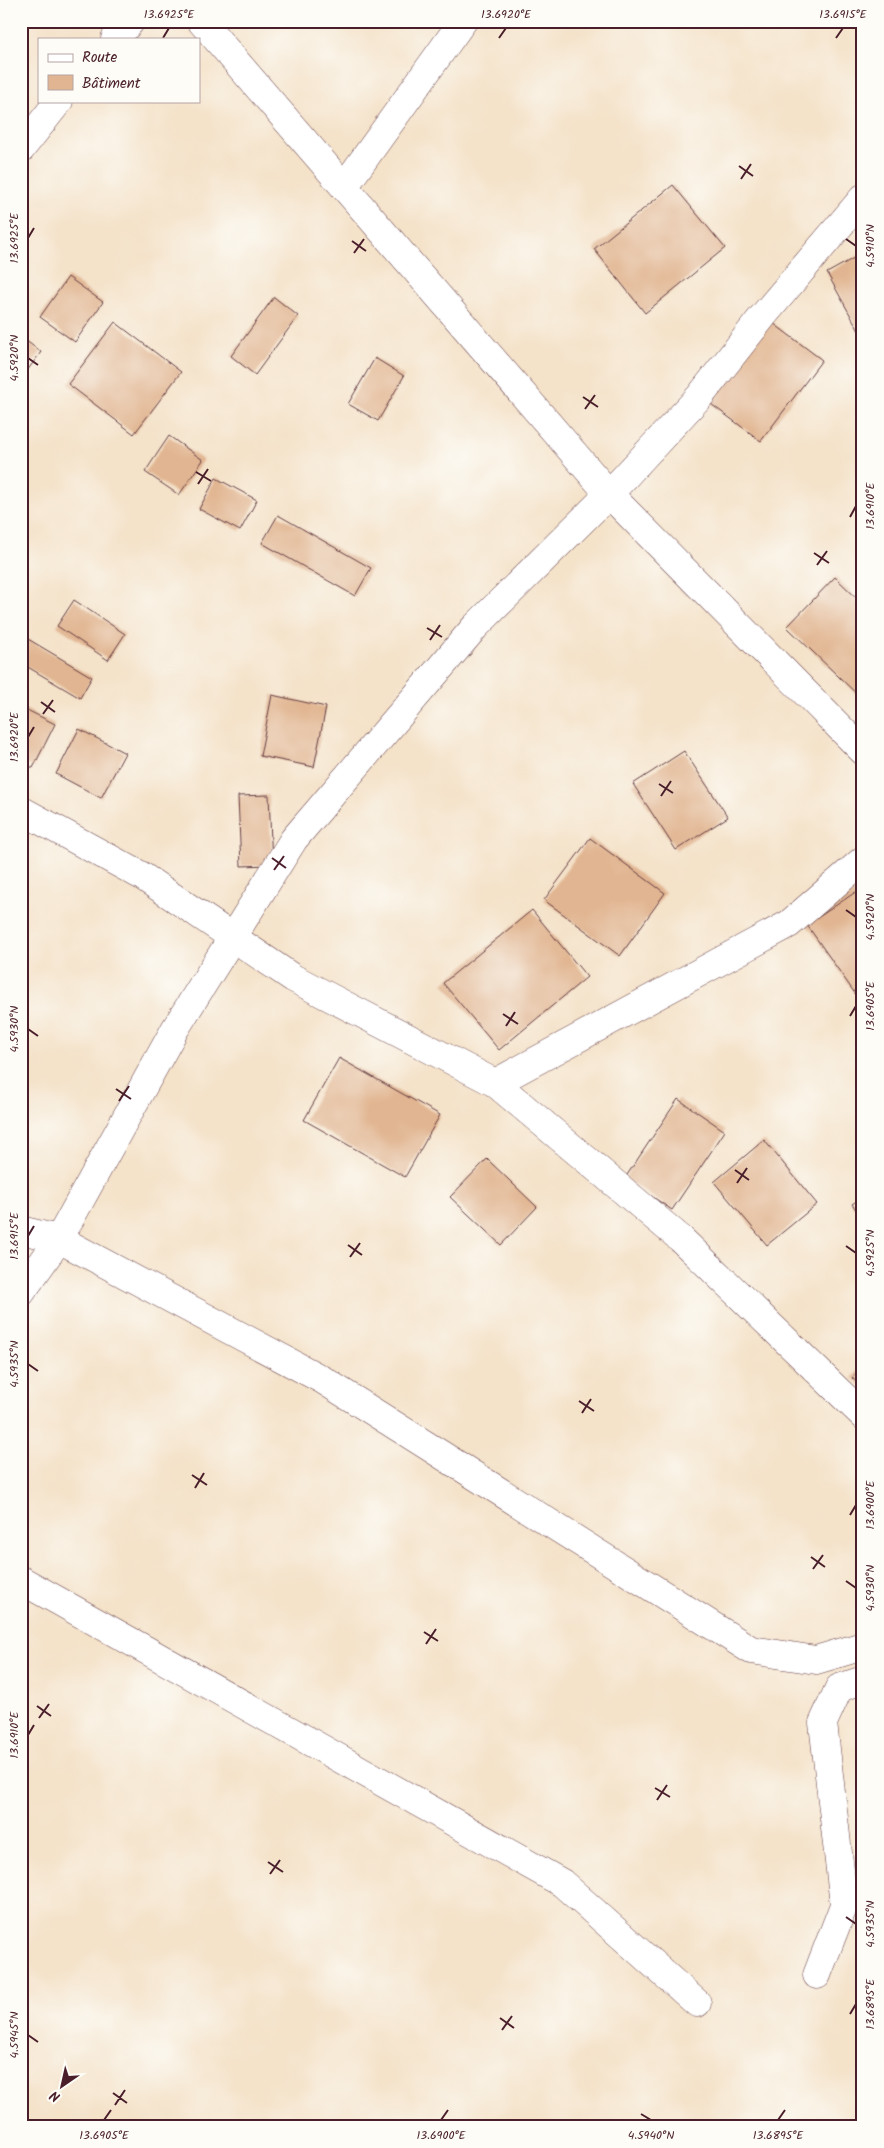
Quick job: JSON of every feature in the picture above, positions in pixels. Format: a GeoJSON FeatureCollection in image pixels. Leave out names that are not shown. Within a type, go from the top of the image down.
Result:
{"type":"FeatureCollection","features":[{"type":"Feature","properties":{"kind":"street"},"geometry":{"type":"LineString","coordinates":[[116,38],[131,21]]}},
{"type":"Feature","properties":{"kind":"street"},"geometry":{"type":"LineString","coordinates":[[201,21],[609,494],[863,751]]}},
{"type":"Feature","properties":{"kind":"street"},"geometry":{"type":"LineString","coordinates":[[344,187],[463,21]]}},
{"type":"Feature","properties":{"kind":"street"},"geometry":{"type":"LineString","coordinates":[[21,149],[58,102]]}},
{"type":"Feature","properties":{"kind":"street"},"geometry":{"type":"LineString","coordinates":[[21,1293],[59,1239],[175,1029],[294,838],[476,627],[609,494],[700,396],[763,316],[863,198]]}},
{"type":"Feature","properties":{"kind":"street"},"geometry":{"type":"LineString","coordinates":[[21,810],[142,876],[293,978],[495,1083],[681,1239],[863,1415]]}},
{"type":"Feature","properties":{"kind":"street"},"geometry":{"type":"LineString","coordinates":[[495,1083],[789,924],[863,860]]}},
{"type":"Feature","properties":{"kind":"street"},"geometry":{"type":"LineString","coordinates":[[21,1230],[59,1239],[323,1380],[751,1650],[816,1660],[863,1646]]}},
{"type":"Feature","properties":{"kind":"street"},"geometry":{"type":"LineString","coordinates":[[21,1580],[562,1883],[697,2003]]}},
{"type":"Feature","properties":{"kind":"street"},"geometry":{"type":"LineString","coordinates":[[817,1975],[844,1905],[823,1723],[839,1688],[863,1680]]}},
{"type":"Feature","properties":{"kind":"building"},"geometry":{"type":"Polygon","coordinates":[[[673,185],[725,248],[645,313],[594,249],[673,185]]]}},
{"type":"Feature","properties":{"kind":"building"},"geometry":{"type":"Polygon","coordinates":[[[863,253],[863,338],[827,273],[863,253]]]}},
{"type":"Feature","properties":{"kind":"building"},"geometry":{"type":"Polygon","coordinates":[[[68,277],[103,302],[75,342],[40,317],[68,277]]]}},
{"type":"Feature","properties":{"kind":"building"},"geometry":{"type":"Polygon","coordinates":[[[274,297],[298,316],[255,375],[231,356],[274,297]]]}},
{"type":"Feature","properties":{"kind":"building"},"geometry":{"type":"Polygon","coordinates":[[[761,314],[822,360],[761,441],[700,396],[761,314]]]}},
{"type":"Feature","properties":{"kind":"building"},"geometry":{"type":"Polygon","coordinates":[[[115,322],[181,372],[134,434],[68,384],[115,322]]]}},
{"type":"Feature","properties":{"kind":"building"},"geometry":{"type":"Polygon","coordinates":[[[21,337],[41,352],[21,379],[21,337]]]}},
{"type":"Feature","properties":{"kind":"building"},"geometry":{"type":"Polygon","coordinates":[[[375,358],[404,376],[378,421],[348,404],[375,358]]]}},
{"type":"Feature","properties":{"kind":"building"},"geometry":{"type":"Polygon","coordinates":[[[169,436],[203,460],[179,495],[145,472],[169,436]]]}},
{"type":"Feature","properties":{"kind":"building"},"geometry":{"type":"Polygon","coordinates":[[[216,478],[257,500],[240,531],[199,509],[216,478]]]}},
{"type":"Feature","properties":{"kind":"building"},"geometry":{"type":"Polygon","coordinates":[[[278,515],[371,568],[355,596],[262,543],[278,515]]]}},
{"type":"Feature","properties":{"kind":"building"},"geometry":{"type":"Polygon","coordinates":[[[835,577],[863,604],[863,700],[787,627],[835,577]]]}},
{"type":"Feature","properties":{"kind":"building"},"geometry":{"type":"Polygon","coordinates":[[[74,600],[125,634],[108,660],[57,626],[74,600]]]}},
{"type":"Feature","properties":{"kind":"building"},"geometry":{"type":"Polygon","coordinates":[[[28,639],[92,677],[80,698],[21,663],[21,650],[28,639]]]}},
{"type":"Feature","properties":{"kind":"building"},"geometry":{"type":"Polygon","coordinates":[[[272,695],[326,707],[314,767],[260,756],[272,695]]]}},
{"type":"Feature","properties":{"kind":"building"},"geometry":{"type":"Polygon","coordinates":[[[25,709],[55,724],[33,768],[21,762],[21,716],[25,709]]]}},
{"type":"Feature","properties":{"kind":"building"},"geometry":{"type":"Polygon","coordinates":[[[79,729],[125,753],[101,798],[56,774],[79,729]]]}},
{"type":"Feature","properties":{"kind":"building"},"geometry":{"type":"Polygon","coordinates":[[[684,751],[728,817],[676,850],[633,784],[684,751]]]}},
{"type":"Feature","properties":{"kind":"building"},"geometry":{"type":"Polygon","coordinates":[[[269,795],[272,865],[241,866],[238,796],[269,795]]]}},
{"type":"Feature","properties":{"kind":"building"},"geometry":{"type":"Polygon","coordinates":[[[590,838],[665,893],[620,956],[544,900],[590,838]]]}},
{"type":"Feature","properties":{"kind":"building"},"geometry":{"type":"Polygon","coordinates":[[[863,887],[863,1005],[807,925],[863,887]]]}},
{"type":"Feature","properties":{"kind":"building"},"geometry":{"type":"Polygon","coordinates":[[[532,910],[587,977],[499,1050],[443,983],[532,910]]]}},
{"type":"Feature","properties":{"kind":"building"},"geometry":{"type":"Polygon","coordinates":[[[339,1058],[440,1115],[405,1177],[304,1120],[339,1058]]]}},
{"type":"Feature","properties":{"kind":"building"},"geometry":{"type":"Polygon","coordinates":[[[678,1099],[725,1131],[672,1210],[625,1178],[678,1099]]]}},
{"type":"Feature","properties":{"kind":"building"},"geometry":{"type":"Polygon","coordinates":[[[764,1140],[817,1204],[767,1245],[714,1182],[764,1140]]]}},
{"type":"Feature","properties":{"kind":"building"},"geometry":{"type":"Polygon","coordinates":[[[487,1159],[537,1207],[501,1245],[450,1197],[487,1159]]]}},
{"type":"Feature","properties":{"kind":"building"},"geometry":{"type":"Polygon","coordinates":[[[863,1197],[863,1219],[852,1204],[863,1197]]]}},
{"type":"Feature","properties":{"kind":"building"},"geometry":{"type":"Polygon","coordinates":[[[863,1365],[863,1387],[852,1378],[863,1365]]]}}]}
